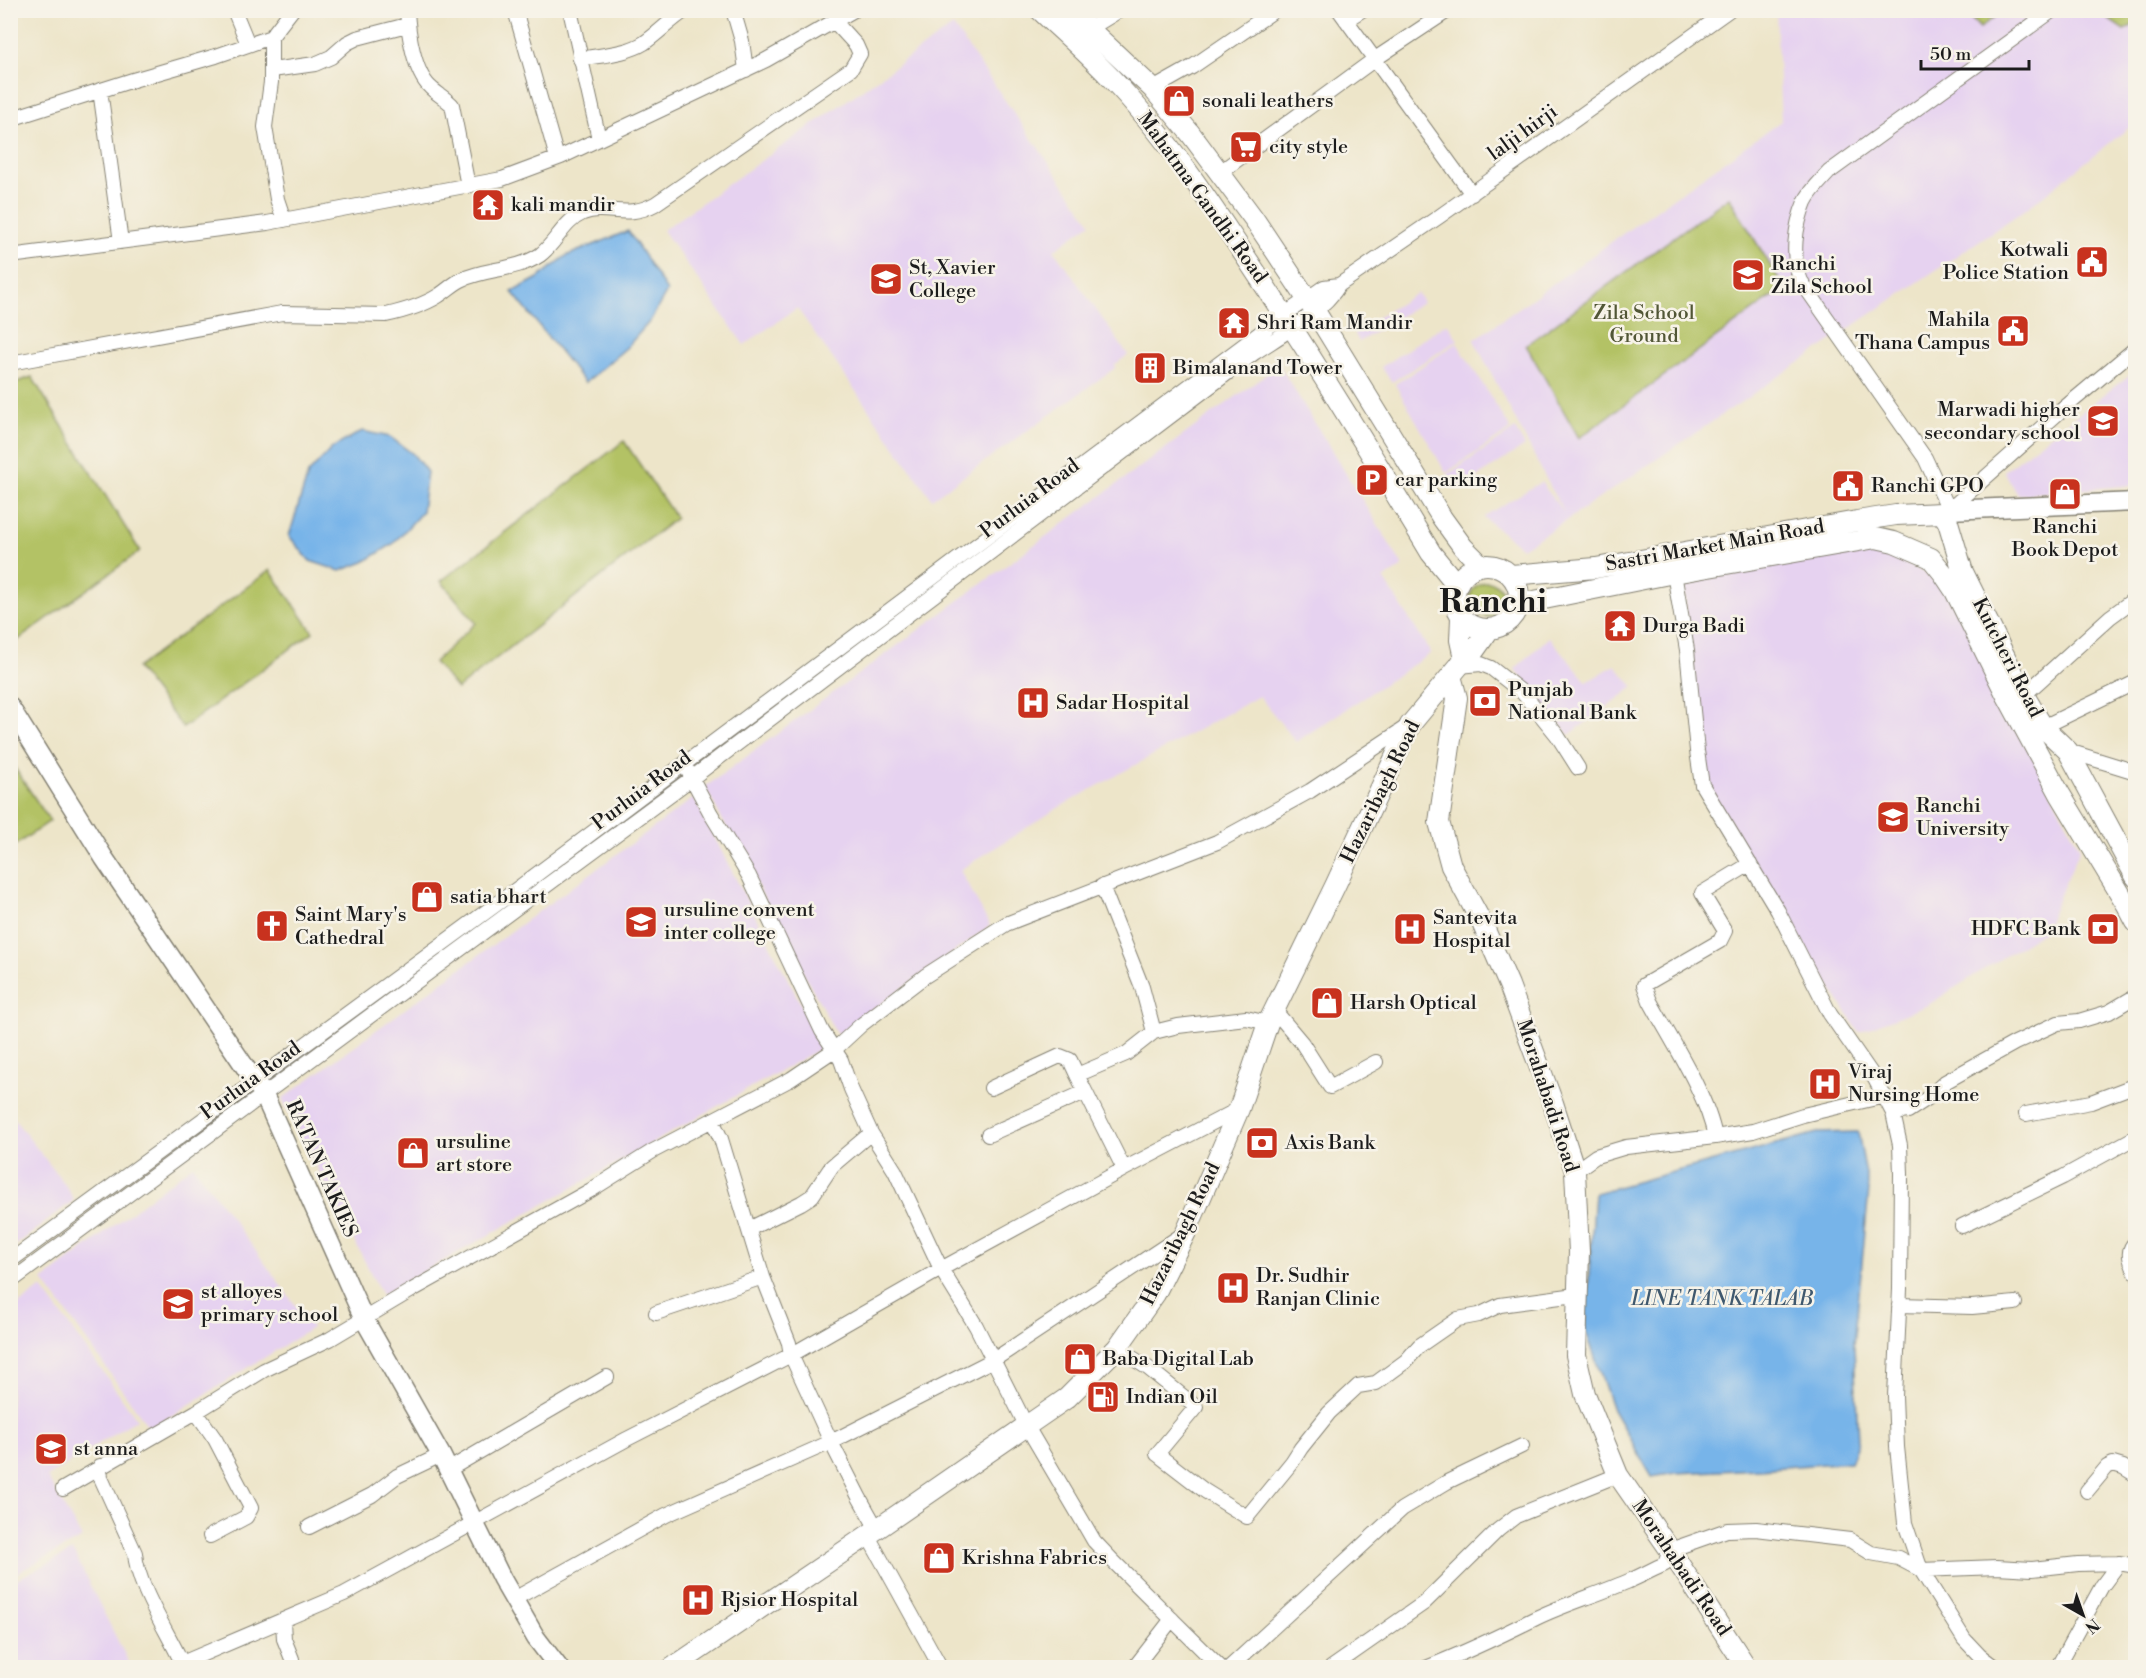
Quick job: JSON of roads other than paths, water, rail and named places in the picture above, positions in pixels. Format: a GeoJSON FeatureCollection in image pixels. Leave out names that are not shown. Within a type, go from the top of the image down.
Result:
{"type":"FeatureCollection","features":[{"type":"Feature","properties":{"kind":"main road","name":"Mahatma Gandhi Road"},"geometry":{"type":"LineString","coordinates":[[1040,10],[1109,76],[1157,130],[1215,210],[1288,321],[1431,552],[1457,585]]}},
{"type":"Feature","properties":{"kind":"main road","name":"Mahatma Gandhi Road"},"geometry":{"type":"LineString","coordinates":[[1069,10],[1153,89],[1190,133],[1254,219],[1442,518],[1463,547],[1481,565]]}},
{"type":"Feature","properties":{"kind":"main road","name":"Sastri Market Main Road"},"geometry":{"type":"LineString","coordinates":[[1511,574],[1596,568],[1857,521],[1946,512]]}},
{"type":"Feature","properties":{"kind":"main road","name":"Kutcheri Road"},"geometry":{"type":"LineString","coordinates":[[1946,512],[1963,572],[2024,695],[2043,727],[2068,751],[2136,877]]}},
{"type":"Feature","properties":{"kind":"main road"},"geometry":{"type":"LineString","coordinates":[[1519,604],[1674,573],[1876,538],[1894,542],[1931,558],[1955,591],[2007,696],[2060,794],[2136,922]]}},
{"type":"Feature","properties":{"kind":"main road"},"geometry":{"type":"LineString","coordinates":[[1481,565],[1492,565],[1511,574],[1520,593],[1519,604],[1509,622],[1489,630],[1468,624],[1461,618],[1454,596],[1462,576],[1481,565]]}},
{"type":"Feature","properties":{"kind":"main road"},"geometry":{"type":"LineString","coordinates":[[1458,666],[1461,618]]}},
{"type":"Feature","properties":{"kind":"main road","name":"Hazaribagh Road"},"geometry":{"type":"LineString","coordinates":[[672,1668],[1067,1398],[1118,1348],[1155,1294],[1186,1232],[1239,1109],[1272,1017],[1410,725],[1458,666],[1474,651],[1489,630]]}},
{"type":"Feature","properties":{"kind":"main road","name":"Morahabadi Road"},"geometry":{"type":"LineString","coordinates":[[1458,666],[1457,698],[1439,822],[1451,866],[1482,923],[1509,985],[1553,1103],[1575,1171],[1579,1252],[1576,1354],[1585,1394],[1618,1474],[1747,1668]]}},
{"type":"Feature","properties":{"kind":"street"},"geometry":{"type":"LineString","coordinates":[[234,10],[248,44]]}},
{"type":"Feature","properties":{"kind":"street"},"geometry":{"type":"LineString","coordinates":[[10,118],[271,38],[292,10]]}},
{"type":"Feature","properties":{"kind":"street"},"geometry":{"type":"LineString","coordinates":[[515,10],[557,158]]}},
{"type":"Feature","properties":{"kind":"street"},"geometry":{"type":"LineString","coordinates":[[570,10],[599,139]]}},
{"type":"Feature","properties":{"kind":"street"},"geometry":{"type":"LineString","coordinates":[[580,59],[622,52],[644,43],[671,19],[686,10]]}},
{"type":"Feature","properties":{"kind":"street"},"geometry":{"type":"LineString","coordinates":[[733,10],[742,40],[746,70]]}},
{"type":"Feature","properties":{"kind":"street"},"geometry":{"type":"LineString","coordinates":[[10,256],[284,220],[502,179],[557,158],[746,70],[854,10]]}},
{"type":"Feature","properties":{"kind":"street"},"geometry":{"type":"LineString","coordinates":[[1089,29],[1120,10]]}},
{"type":"Feature","properties":{"kind":"street"},"geometry":{"type":"LineString","coordinates":[[1153,89],[1192,68],[1275,10]]}},
{"type":"Feature","properties":{"kind":"street"},"geometry":{"type":"LineString","coordinates":[[1362,10],[1343,15],[1472,194]]}},
{"type":"Feature","properties":{"kind":"street"},"geometry":{"type":"LineString","coordinates":[[1219,173],[1375,59],[1449,10]]}},
{"type":"Feature","properties":{"kind":"street","name":"lalji hirji"},"geometry":{"type":"LineString","coordinates":[[1288,321],[1310,305],[1324,287],[1339,285],[1472,194],[1729,10]]}},
{"type":"Feature","properties":{"kind":"street"},"geometry":{"type":"LineString","coordinates":[[1946,512],[1925,458],[1801,281],[1796,268],[1797,232],[1806,200],[1829,171],[2053,10]]}},
{"type":"Feature","properties":{"kind":"street"},"geometry":{"type":"LineString","coordinates":[[272,70],[315,64],[331,57],[347,43],[407,18],[417,66],[423,79],[452,105],[468,186]]}},
{"type":"Feature","properties":{"kind":"street"},"geometry":{"type":"LineString","coordinates":[[10,363],[282,313],[386,315],[426,303],[462,280],[520,264],[542,254],[566,226],[583,213],[645,210],[851,69],[860,54],[856,45],[834,21]]}},
{"type":"Feature","properties":{"kind":"street"},"geometry":{"type":"LineString","coordinates":[[271,38],[272,70],[265,127],[277,199],[284,220]]}},
{"type":"Feature","properties":{"kind":"street"},"geometry":{"type":"LineString","coordinates":[[100,90],[121,242]]}},
{"type":"Feature","properties":{"kind":"street","name":"Purluia Road"},"geometry":{"type":"LineString","coordinates":[[10,1282],[259,1088],[684,764],[1288,321]]}},
{"type":"Feature","properties":{"kind":"street","name":"Purluia Road"},"geometry":{"type":"LineString","coordinates":[[10,1261],[259,1088],[692,778],[1288,321]]}},
{"type":"Feature","properties":{"kind":"street"},"geometry":{"type":"LineString","coordinates":[[1946,512],[2136,348]]}},
{"type":"Feature","properties":{"kind":"street"},"geometry":{"type":"LineString","coordinates":[[1946,512],[2136,502]]}},
{"type":"Feature","properties":{"kind":"street"},"geometry":{"type":"LineString","coordinates":[[1674,573],[1687,650],[1696,751],[1702,784],[1720,818],[1778,911],[1830,1014],[1885,1096],[1893,1113],[1900,1145],[1899,1305],[1895,1396],[1897,1447],[1905,1523],[1921,1570],[1965,1639],[1980,1656],[1996,1668]]}},
{"type":"Feature","properties":{"kind":"street"},"geometry":{"type":"LineString","coordinates":[[2024,695],[2110,617],[2136,598]]}},
{"type":"Feature","properties":{"kind":"street"},"geometry":{"type":"LineString","coordinates":[[1458,666],[1481,664],[1491,668],[1523,693],[1557,735],[1578,768]]}},
{"type":"Feature","properties":{"kind":"street"},"geometry":{"type":"LineString","coordinates":[[2043,727],[2136,682]]}},
{"type":"Feature","properties":{"kind":"street","name":"RATAN TAKIES"},"geometry":{"type":"LineString","coordinates":[[10,707],[104,858],[259,1088],[364,1319],[444,1462],[473,1524],[514,1599],[536,1638],[559,1668]]}},
{"type":"Feature","properties":{"kind":"street"},"geometry":{"type":"LineString","coordinates":[[63,1489],[264,1370],[330,1339],[412,1290],[591,1190],[653,1151],[791,1079],[834,1050],[861,1025],[925,976],[1006,924],[1217,842],[1310,791],[1410,725]]}},
{"type":"Feature","properties":{"kind":"street"},"geometry":{"type":"LineString","coordinates":[[2068,751],[2136,772]]}},
{"type":"Feature","properties":{"kind":"street"},"geometry":{"type":"LineString","coordinates":[[684,764],[749,876],[822,1031],[841,1060],[851,1089],[871,1132],[895,1172],[940,1269],[995,1359],[1026,1425],[1095,1541],[1221,1668]]}},
{"type":"Feature","properties":{"kind":"street"},"geometry":{"type":"LineString","coordinates":[[1715,1137],[1700,1096],[1650,1001],[1644,985],[1720,941],[1725,931],[1702,893],[1750,864]]}},
{"type":"Feature","properties":{"kind":"street"},"geometry":{"type":"LineString","coordinates":[[1102,886],[1142,987],[1154,1032]]}},
{"type":"Feature","properties":{"kind":"street"},"geometry":{"type":"LineString","coordinates":[[1893,1113],[1908,1111],[1928,1098],[1945,1082],[2015,1043],[2058,1023],[2079,1021],[2109,1012],[2136,996]]}},
{"type":"Feature","properties":{"kind":"street"},"geometry":{"type":"LineString","coordinates":[[1077,1075],[1126,1054],[1154,1032],[1178,1026],[1246,1017],[1272,1017],[1302,1043],[1330,1087],[1376,1062]]}},
{"type":"Feature","properties":{"kind":"street"},"geometry":{"type":"LineString","coordinates":[[991,1088],[1060,1056],[1070,1060],[1124,1169]]}},
{"type":"Feature","properties":{"kind":"street"},"geometry":{"type":"LineString","coordinates":[[2026,1114],[2091,1102],[2136,1085]]}},
{"type":"Feature","properties":{"kind":"street"},"geometry":{"type":"LineString","coordinates":[[988,1135],[1085,1092]]}},
{"type":"Feature","properties":{"kind":"street"},"geometry":{"type":"LineString","coordinates":[[1575,1171],[1596,1156],[1626,1147],[1753,1131],[1803,1115],[1885,1096]]}},
{"type":"Feature","properties":{"kind":"street"},"geometry":{"type":"LineString","coordinates":[[100,1466],[101,1478],[135,1553],[136,1566],[160,1621],[182,1663],[344,1594],[627,1439],[791,1355],[940,1269],[1239,1109]]}},
{"type":"Feature","properties":{"kind":"street"},"geometry":{"type":"LineString","coordinates":[[712,1120],[721,1139],[763,1277],[789,1343],[791,1355],[859,1497],[873,1532],[941,1668]]}},
{"type":"Feature","properties":{"kind":"street"},"geometry":{"type":"LineString","coordinates":[[749,1229],[812,1196],[832,1166],[871,1132]]}},
{"type":"Feature","properties":{"kind":"street"},"geometry":{"type":"LineString","coordinates":[[1962,1226],[2063,1177],[2136,1137]]}},
{"type":"Feature","properties":{"kind":"street"},"geometry":{"type":"LineString","coordinates":[[514,1599],[666,1515],[831,1442],[995,1359],[1186,1232]]}},
{"type":"Feature","properties":{"kind":"street"},"geometry":{"type":"LineString","coordinates":[[2136,1242],[2131,1246],[2129,1258],[2136,1273]]}},
{"type":"Feature","properties":{"kind":"street"},"geometry":{"type":"LineString","coordinates":[[656,1313],[763,1277]]}},
{"type":"Feature","properties":{"kind":"street"},"geometry":{"type":"LineString","coordinates":[[1118,1348],[1148,1368],[1196,1407],[1157,1454],[1230,1509],[1247,1517],[1329,1413],[1358,1386],[1376,1383],[1406,1361],[1419,1346],[1458,1319],[1479,1315],[1500,1305],[1576,1295]]}},
{"type":"Feature","properties":{"kind":"street"},"geometry":{"type":"LineString","coordinates":[[1899,1305],[1972,1307],[2015,1303]]}},
{"type":"Feature","properties":{"kind":"street"},"geometry":{"type":"LineString","coordinates":[[309,1527],[372,1495],[398,1476],[444,1462],[607,1377]]}},
{"type":"Feature","properties":{"kind":"street"},"geometry":{"type":"LineString","coordinates":[[196,1412],[215,1439],[250,1508],[246,1517],[210,1536]]}},
{"type":"Feature","properties":{"kind":"street"},"geometry":{"type":"LineString","coordinates":[[1229,1668],[1402,1509],[1447,1482],[1522,1446]]}},
{"type":"Feature","properties":{"kind":"street"},"geometry":{"type":"LineString","coordinates":[[2087,1491],[2107,1467],[2113,1464],[2136,1475]]}},
{"type":"Feature","properties":{"kind":"street"},"geometry":{"type":"LineString","coordinates":[[1331,1668],[1418,1608],[1498,1530],[1516,1516],[1618,1474]]}},
{"type":"Feature","properties":{"kind":"street"},"geometry":{"type":"LineString","coordinates":[[1426,1668],[1455,1657],[1486,1640],[1514,1630],[1536,1618],[1665,1564],[1670,1550],[1727,1530],[1756,1529],[1850,1540],[1871,1553],[1898,1558],[1921,1570],[1997,1567],[2032,1569],[2078,1564],[2120,1563],[2136,1566]]}},
{"type":"Feature","properties":{"kind":"street"},"geometry":{"type":"LineString","coordinates":[[2057,1668],[2096,1596],[2120,1563]]}},
{"type":"Feature","properties":{"kind":"street"},"geometry":{"type":"LineString","coordinates":[[1134,1668],[1172,1618]]}},
{"type":"Feature","properties":{"kind":"street"},"geometry":{"type":"LineString","coordinates":[[283,1621],[284,1639],[292,1659],[292,1668]]}},
{"type":"Feature","properties":{"kind":"water"},"geometry":{"type":"Polygon","coordinates":[[[628,231],[667,291],[650,321],[627,347],[585,383],[512,292],[538,278],[566,256],[628,231]]]}},
{"type":"Feature","properties":{"kind":"water"},"geometry":{"type":"Polygon","coordinates":[[[362,431],[390,437],[413,454],[427,472],[422,512],[393,544],[364,562],[340,571],[310,561],[289,536],[308,474],[332,448],[362,431]]]}},
{"type":"Feature","properties":{"kind":"water","name":"LINE TANK TALAB"},"geometry":{"type":"Polygon","coordinates":[[[1858,1132],[1869,1190],[1854,1345],[1858,1442],[1850,1462],[1676,1473],[1652,1477],[1613,1410],[1585,1329],[1595,1193],[1817,1133],[1858,1132]]]}},
{"type":"Feature","properties":{"kind":"place","name":"sonali leathers"},"geometry":{"type":"Point","coordinates":[1179,101]}},
{"type":"Feature","properties":{"kind":"place","name":"city style"},"geometry":{"type":"Point","coordinates":[1246,147]}},
{"type":"Feature","properties":{"kind":"place","name":"kali mandir"},"geometry":{"type":"Point","coordinates":[488,205]}},
{"type":"Feature","properties":{"kind":"place","name":"Kotwali Police Station"},"geometry":{"type":"Point","coordinates":[2092,262]}},
{"type":"Feature","properties":{"kind":"place","name":"Ranchi Zila School"},"geometry":{"type":"Point","coordinates":[1748,275]}},
{"type":"Feature","properties":{"kind":"place","name":"St, Xavier College"},"geometry":{"type":"Point","coordinates":[886,279]}},
{"type":"Feature","properties":{"kind":"place","name":"Shri Ram Mandir"},"geometry":{"type":"Point","coordinates":[1234,323]}},
{"type":"Feature","properties":{"kind":"place","name":"Mahila Thana Campus"},"geometry":{"type":"Point","coordinates":[2013,331]}},
{"type":"Feature","properties":{"kind":"place","name":"Bimalanand Tower"},"geometry":{"type":"Point","coordinates":[1150,368]}},
{"type":"Feature","properties":{"kind":"place","name":"Marwadi higher secondary school"},"geometry":{"type":"Point","coordinates":[2103,421]}},
{"type":"Feature","properties":{"kind":"place","name":"car parking"},"geometry":{"type":"Point","coordinates":[1372,480]}},
{"type":"Feature","properties":{"kind":"place","name":"Ranchi GPO"},"geometry":{"type":"Point","coordinates":[1848,486]}},
{"type":"Feature","properties":{"kind":"place","name":"Ranchi Book Depot"},"geometry":{"type":"Point","coordinates":[2065,494]}},
{"type":"Feature","properties":{"kind":"place","name":"Durga Badi"},"geometry":{"type":"Point","coordinates":[1620,626]}},
{"type":"Feature","properties":{"kind":"place","name":"Punjab National Bank"},"geometry":{"type":"Point","coordinates":[1485,701]}},
{"type":"Feature","properties":{"kind":"place","name":"Sadar Hospital"},"geometry":{"type":"Point","coordinates":[1033,703]}},
{"type":"Feature","properties":{"kind":"place","name":"Ranchi University"},"geometry":{"type":"Point","coordinates":[1893,817]}},
{"type":"Feature","properties":{"kind":"place","name":"satia bhart"},"geometry":{"type":"Point","coordinates":[427,897]}},
{"type":"Feature","properties":{"kind":"place","name":"ursuline convent inter college"},"geometry":{"type":"Point","coordinates":[641,922]}},
{"type":"Feature","properties":{"kind":"place","name":"Saint Mary's Cathedral"},"geometry":{"type":"Point","coordinates":[272,926]}},
{"type":"Feature","properties":{"kind":"place","name":"Santevita Hospital"},"geometry":{"type":"Point","coordinates":[1410,929]}},
{"type":"Feature","properties":{"kind":"place","name":"HDFC Bank"},"geometry":{"type":"Point","coordinates":[2103,929]}},
{"type":"Feature","properties":{"kind":"place","name":"Harsh Optical"},"geometry":{"type":"Point","coordinates":[1327,1003]}},
{"type":"Feature","properties":{"kind":"place","name":"Viraj Nursing Home"},"geometry":{"type":"Point","coordinates":[1825,1084]}},
{"type":"Feature","properties":{"kind":"place","name":"Axis Bank"},"geometry":{"type":"Point","coordinates":[1262,1143]}},
{"type":"Feature","properties":{"kind":"place","name":"ursuline art store"},"geometry":{"type":"Point","coordinates":[413,1153]}},
{"type":"Feature","properties":{"kind":"place","name":"Dr. Sudhir Ranjan Clinic"},"geometry":{"type":"Point","coordinates":[1233,1288]}},
{"type":"Feature","properties":{"kind":"place","name":"st alloyes primary school"},"geometry":{"type":"Point","coordinates":[178,1304]}},
{"type":"Feature","properties":{"kind":"place","name":"Baba Digital Lab"},"geometry":{"type":"Point","coordinates":[1080,1359]}},
{"type":"Feature","properties":{"kind":"place","name":"Indian Oil"},"geometry":{"type":"Point","coordinates":[1103,1397]}},
{"type":"Feature","properties":{"kind":"place","name":"st anna"},"geometry":{"type":"Point","coordinates":[51,1449]}},
{"type":"Feature","properties":{"kind":"place","name":"Krishna Fabrics"},"geometry":{"type":"Point","coordinates":[939,1558]}},
{"type":"Feature","properties":{"kind":"place","name":"Rjsior Hospital"},"geometry":{"type":"Point","coordinates":[698,1600]}},
{"type":"Feature","properties":{"kind":"district","name":"Ranchi"},"geometry":{"type":"Point","coordinates":[1493,602]}},
{"type":"Feature","properties":{"kind":"park label","name":"Zila School Ground"},"geometry":{"type":"Point","coordinates":[1644,324]}}]}
